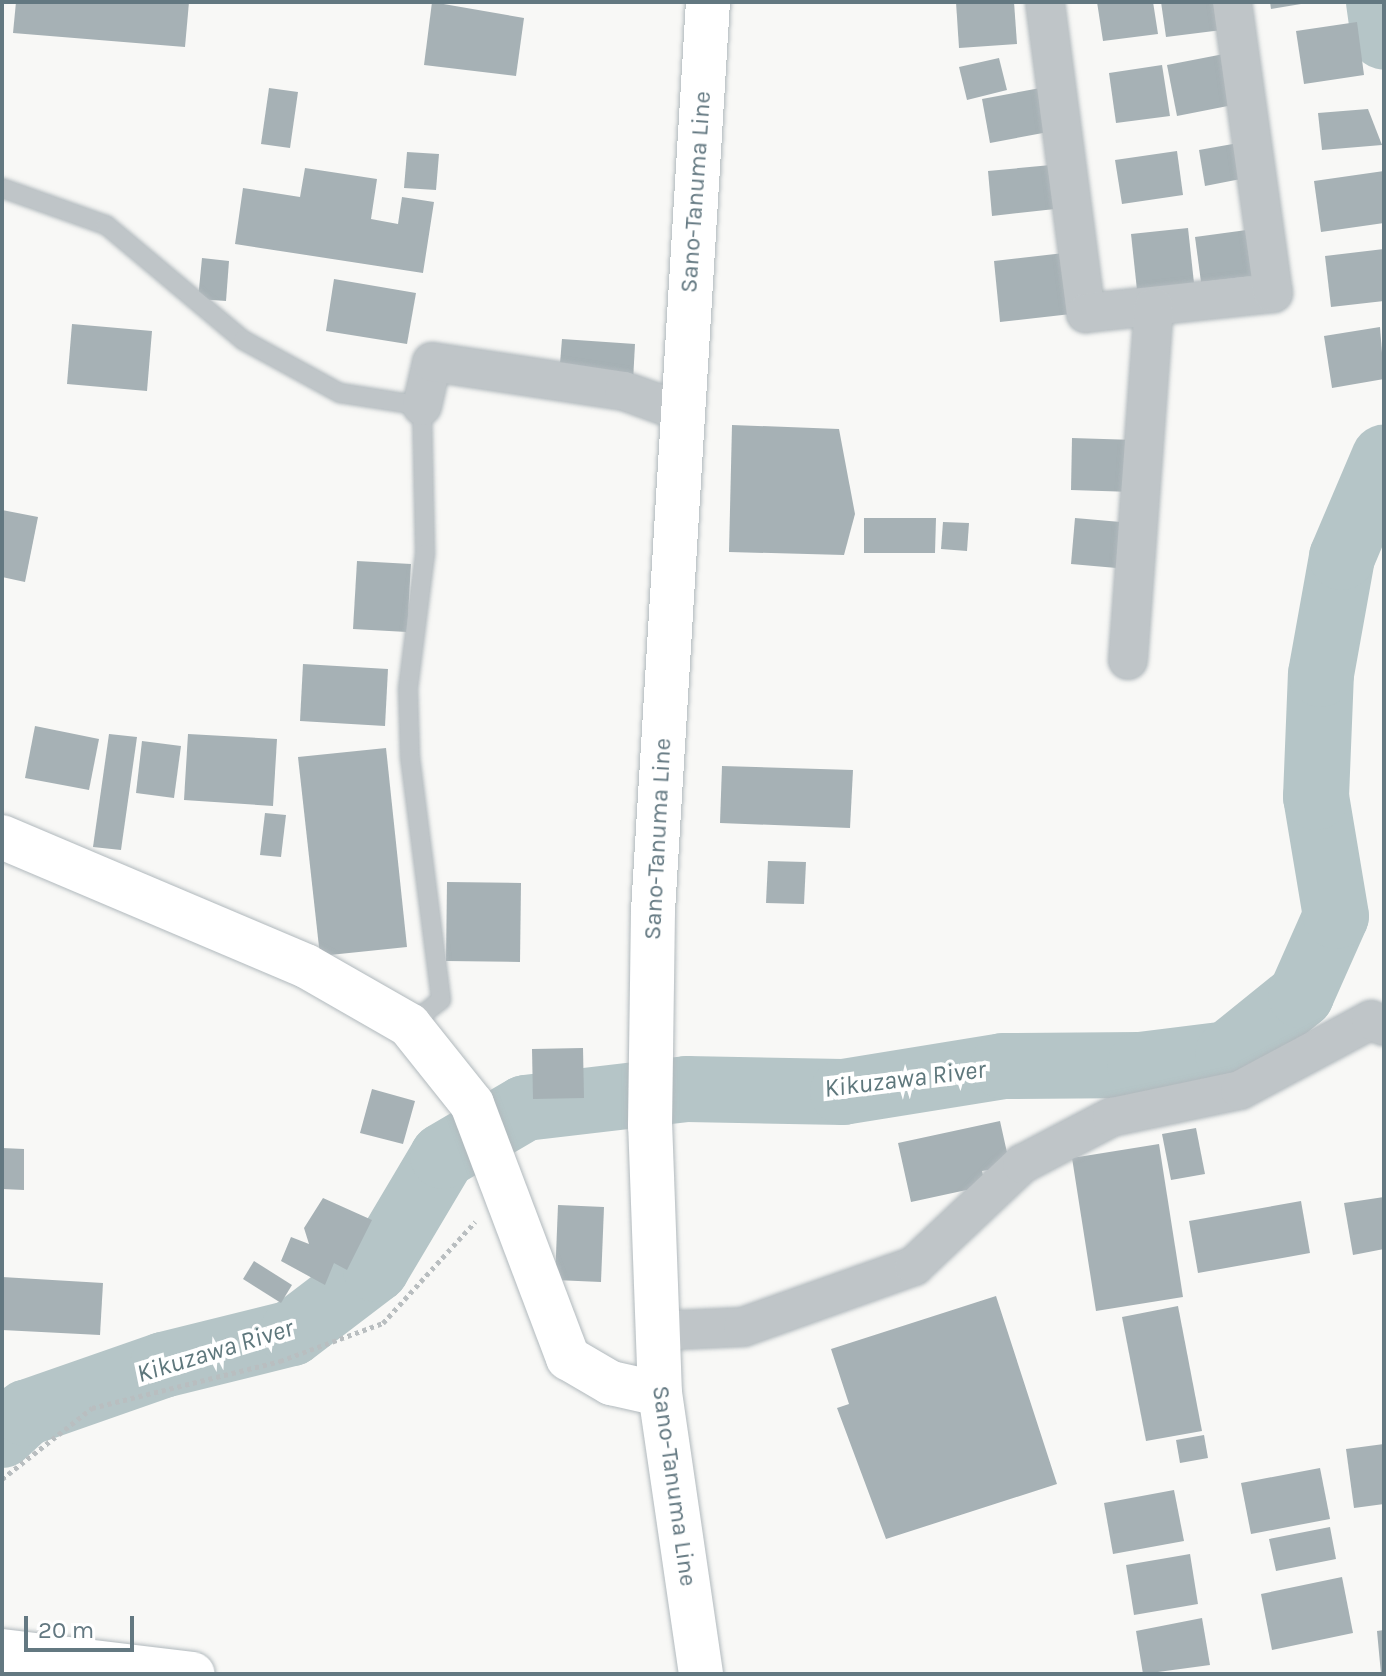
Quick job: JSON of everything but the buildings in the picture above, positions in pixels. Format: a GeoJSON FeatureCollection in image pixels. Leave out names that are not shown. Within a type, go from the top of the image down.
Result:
{"type":"FeatureCollection","features":[{"type":"Feature","properties":{"kind":"main road","name":"Sano-Tanuma Line"},"geometry":{"type":"LineString","coordinates":[[701,1674],[660,1394],[655,1331],[653,911],[708,2]]}},
{"type":"Feature","properties":{"kind":"main road"},"geometry":{"type":"LineString","coordinates":[[2,837],[306,966],[409,1025],[472,1104],[568,1358],[611,1383],[660,1394]]}},
{"type":"Feature","properties":{"kind":"main road"},"geometry":{"type":"LineString","coordinates":[[2,1651],[193,1674]]}},
{"type":"Feature","properties":{"kind":"street"},"geometry":{"type":"LineString","coordinates":[[1045,2],[1086,313],[1273,293],[1232,2]]}},
{"type":"Feature","properties":{"kind":"street"},"geometry":{"type":"LineString","coordinates":[[1128,660],[1154,307]]}},
{"type":"Feature","properties":{"kind":"street"},"geometry":{"type":"LineString","coordinates":[[422,406],[432,362],[624,391],[682,412]]}},
{"type":"Feature","properties":{"kind":"street"},"geometry":{"type":"LineString","coordinates":[[655,1331],[743,1327],[914,1266],[1022,1164],[1112,1117],[1240,1090],[1371,1020],[1384,1026]]}},
{"type":"Feature","properties":{"kind":"lane"},"geometry":{"type":"LineString","coordinates":[[2,188],[106,225],[243,340],[340,393],[422,406],[425,554],[408,689],[410,757],[441,1000],[409,1025]]}},
{"type":"Feature","properties":{"kind":"path"},"geometry":{"type":"LineString","coordinates":[[2,1479],[92,1408],[280,1361],[383,1323],[505,1189]]}},
{"type":"Feature","properties":{"kind":"waterway","name":"Kikuzawa River"},"geometry":{"type":"LineString","coordinates":[[1379,2],[1384,37]]}},
{"type":"Feature","properties":{"kind":"waterway","name":"Kikuzawa River"},"geometry":{"type":"LineString","coordinates":[[2,1435],[26,1413],[163,1365],[292,1333],[376,1269],[443,1156],[525,1108],[687,1089],[843,1092],[1003,1066],[1140,1065],[1228,1054],[1301,995],[1336,916],[1316,797],[1321,674],[1342,557],[1384,458]]}}]}
